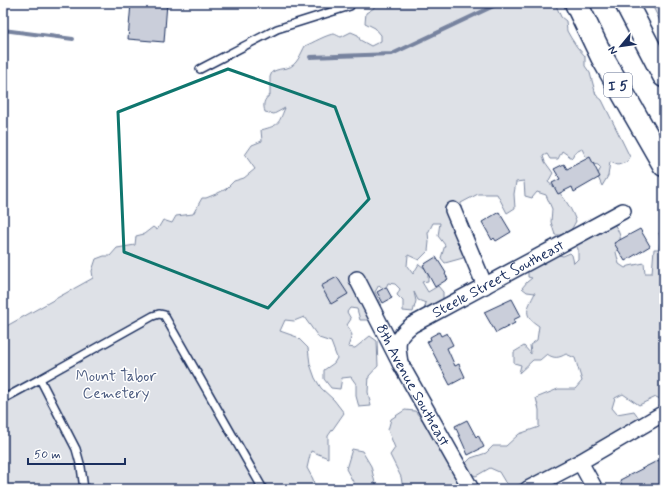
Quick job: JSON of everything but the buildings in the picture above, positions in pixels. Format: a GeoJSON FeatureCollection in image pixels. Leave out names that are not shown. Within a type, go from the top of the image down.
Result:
{"type":"FeatureCollection","features":[{"type":"Feature","properties":{"kind":"highway","name":"I 5"},"geometry":{"type":"LineString","coordinates":[[576,3],[602,57],[664,165]]}},
{"type":"Feature","properties":{"kind":"highway"},"geometry":{"type":"LineString","coordinates":[[626,3],[664,76]]}},
{"type":"Feature","properties":{"kind":"street"},"geometry":{"type":"LineString","coordinates":[[453,210],[485,286]]}},
{"type":"Feature","properties":{"kind":"street","name":"Steele Street Southeast"},"geometry":{"type":"LineString","coordinates":[[400,363],[397,346],[399,337],[404,330],[623,211]]}},
{"type":"Feature","properties":{"kind":"street","name":"8th Avenue Southeast"},"geometry":{"type":"LineString","coordinates":[[357,280],[400,363],[471,489]]}},
{"type":"Feature","properties":{"kind":"street"},"geometry":{"type":"LineString","coordinates":[[528,489],[580,462],[664,413]]}},
{"type":"Feature","properties":{"kind":"street"},"geometry":{"type":"LineString","coordinates":[[580,462],[595,489]]}},
{"type":"Feature","properties":{"kind":"lane"},"geometry":{"type":"LineString","coordinates":[[200,69],[277,29],[350,6],[351,3]]}},
{"type":"Feature","properties":{"kind":"lane"},"geometry":{"type":"LineString","coordinates":[[3,399],[159,314],[164,316],[263,489]]}},
{"type":"Feature","properties":{"kind":"lane"},"geometry":{"type":"LineString","coordinates":[[40,379],[76,449],[81,467],[84,489]]}},
{"type":"Feature","properties":{"kind":"highlighted area"},"geometry":{"type":"Polygon","coordinates":[[[228,69],[335,107],[369,199],[268,308],[124,252],[118,112],[228,69]]]}},
{"type":"Feature","properties":{"kind":"green space","name":"Mount Tabor Cemetery"},"geometry":{"type":"Polygon","coordinates":[[[374,3],[555,3],[561,17],[566,21],[567,31],[577,47],[585,56],[585,66],[590,73],[596,95],[602,100],[630,157],[627,162],[618,165],[610,162],[608,176],[602,186],[597,175],[601,168],[598,165],[589,163],[582,149],[574,153],[572,158],[562,151],[558,159],[550,159],[547,154],[543,156],[545,162],[553,173],[548,182],[565,199],[576,221],[571,230],[563,235],[555,235],[551,222],[552,209],[546,195],[537,192],[532,198],[525,196],[524,181],[516,182],[514,194],[515,208],[507,213],[497,194],[478,194],[461,203],[461,214],[465,218],[467,226],[467,238],[463,258],[445,263],[441,258],[445,245],[438,236],[440,223],[433,223],[428,233],[428,251],[419,260],[408,255],[407,266],[413,274],[419,264],[428,271],[428,281],[422,282],[428,292],[438,286],[443,292],[443,300],[423,313],[426,303],[418,300],[414,292],[416,301],[413,312],[403,311],[403,301],[397,295],[400,289],[395,284],[388,283],[385,290],[379,285],[375,292],[381,303],[378,312],[372,320],[360,320],[357,309],[350,308],[347,312],[351,319],[347,325],[352,335],[348,347],[355,348],[370,336],[377,341],[378,366],[369,376],[368,392],[371,406],[359,407],[356,396],[356,384],[351,377],[342,378],[340,389],[331,388],[324,379],[324,370],[334,363],[337,358],[331,342],[319,338],[304,317],[294,321],[285,320],[280,331],[297,337],[308,348],[310,364],[315,378],[321,388],[334,400],[344,413],[328,436],[328,458],[311,451],[307,468],[313,479],[315,489],[3,489],[3,328],[93,278],[92,271],[96,259],[104,256],[110,256],[117,248],[135,245],[136,236],[144,234],[153,227],[157,230],[163,220],[172,223],[176,216],[193,214],[202,198],[206,198],[226,189],[234,181],[244,178],[255,169],[245,155],[252,145],[262,141],[261,130],[272,127],[278,123],[285,108],[274,114],[265,112],[264,103],[270,95],[270,77],[272,72],[290,67],[298,59],[305,46],[331,34],[341,37],[351,32],[358,35],[360,40],[371,46],[381,41],[381,35],[375,28],[365,23],[366,13],[374,8],[374,3]]]}},
{"type":"Feature","properties":{"kind":"green space"},"geometry":{"type":"Polygon","coordinates":[[[651,3],[664,3],[664,29],[651,3]]]}},
{"type":"Feature","properties":{"kind":"green space"},"geometry":{"type":"Polygon","coordinates":[[[606,224],[614,224],[620,235],[620,241],[616,252],[619,264],[625,268],[644,263],[645,273],[652,273],[654,249],[659,249],[661,240],[659,233],[664,230],[664,400],[656,397],[639,405],[623,394],[615,398],[612,408],[617,414],[634,411],[639,418],[638,431],[511,488],[499,472],[490,468],[476,476],[466,472],[463,466],[471,458],[486,453],[493,446],[506,446],[519,434],[539,427],[539,410],[536,398],[558,389],[575,389],[582,381],[575,358],[566,354],[552,357],[547,354],[540,360],[533,360],[519,373],[521,365],[514,363],[514,352],[524,346],[531,354],[530,345],[537,340],[539,326],[528,315],[528,308],[535,293],[527,292],[522,288],[532,278],[528,277],[528,269],[555,254],[563,256],[570,253],[574,263],[578,259],[578,249],[575,243],[592,233],[601,233],[606,224]]]}},
{"type":"Feature","properties":{"kind":"green space"},"geometry":{"type":"Polygon","coordinates":[[[405,410],[415,411],[429,428],[464,489],[403,489],[401,477],[390,455],[395,448],[388,430],[391,419],[405,410]]]}},
{"type":"Feature","properties":{"kind":"green space"},"geometry":{"type":"Polygon","coordinates":[[[352,449],[362,451],[371,466],[375,483],[381,489],[357,489],[346,469],[352,449]]]}},
{"type":"Feature","properties":{"kind":"waterway"},"geometry":{"type":"LineString","coordinates":[[310,57],[392,54],[500,3]]}},
{"type":"Feature","properties":{"kind":"waterway"},"geometry":{"type":"LineString","coordinates":[[3,30],[73,39]]}}]}
